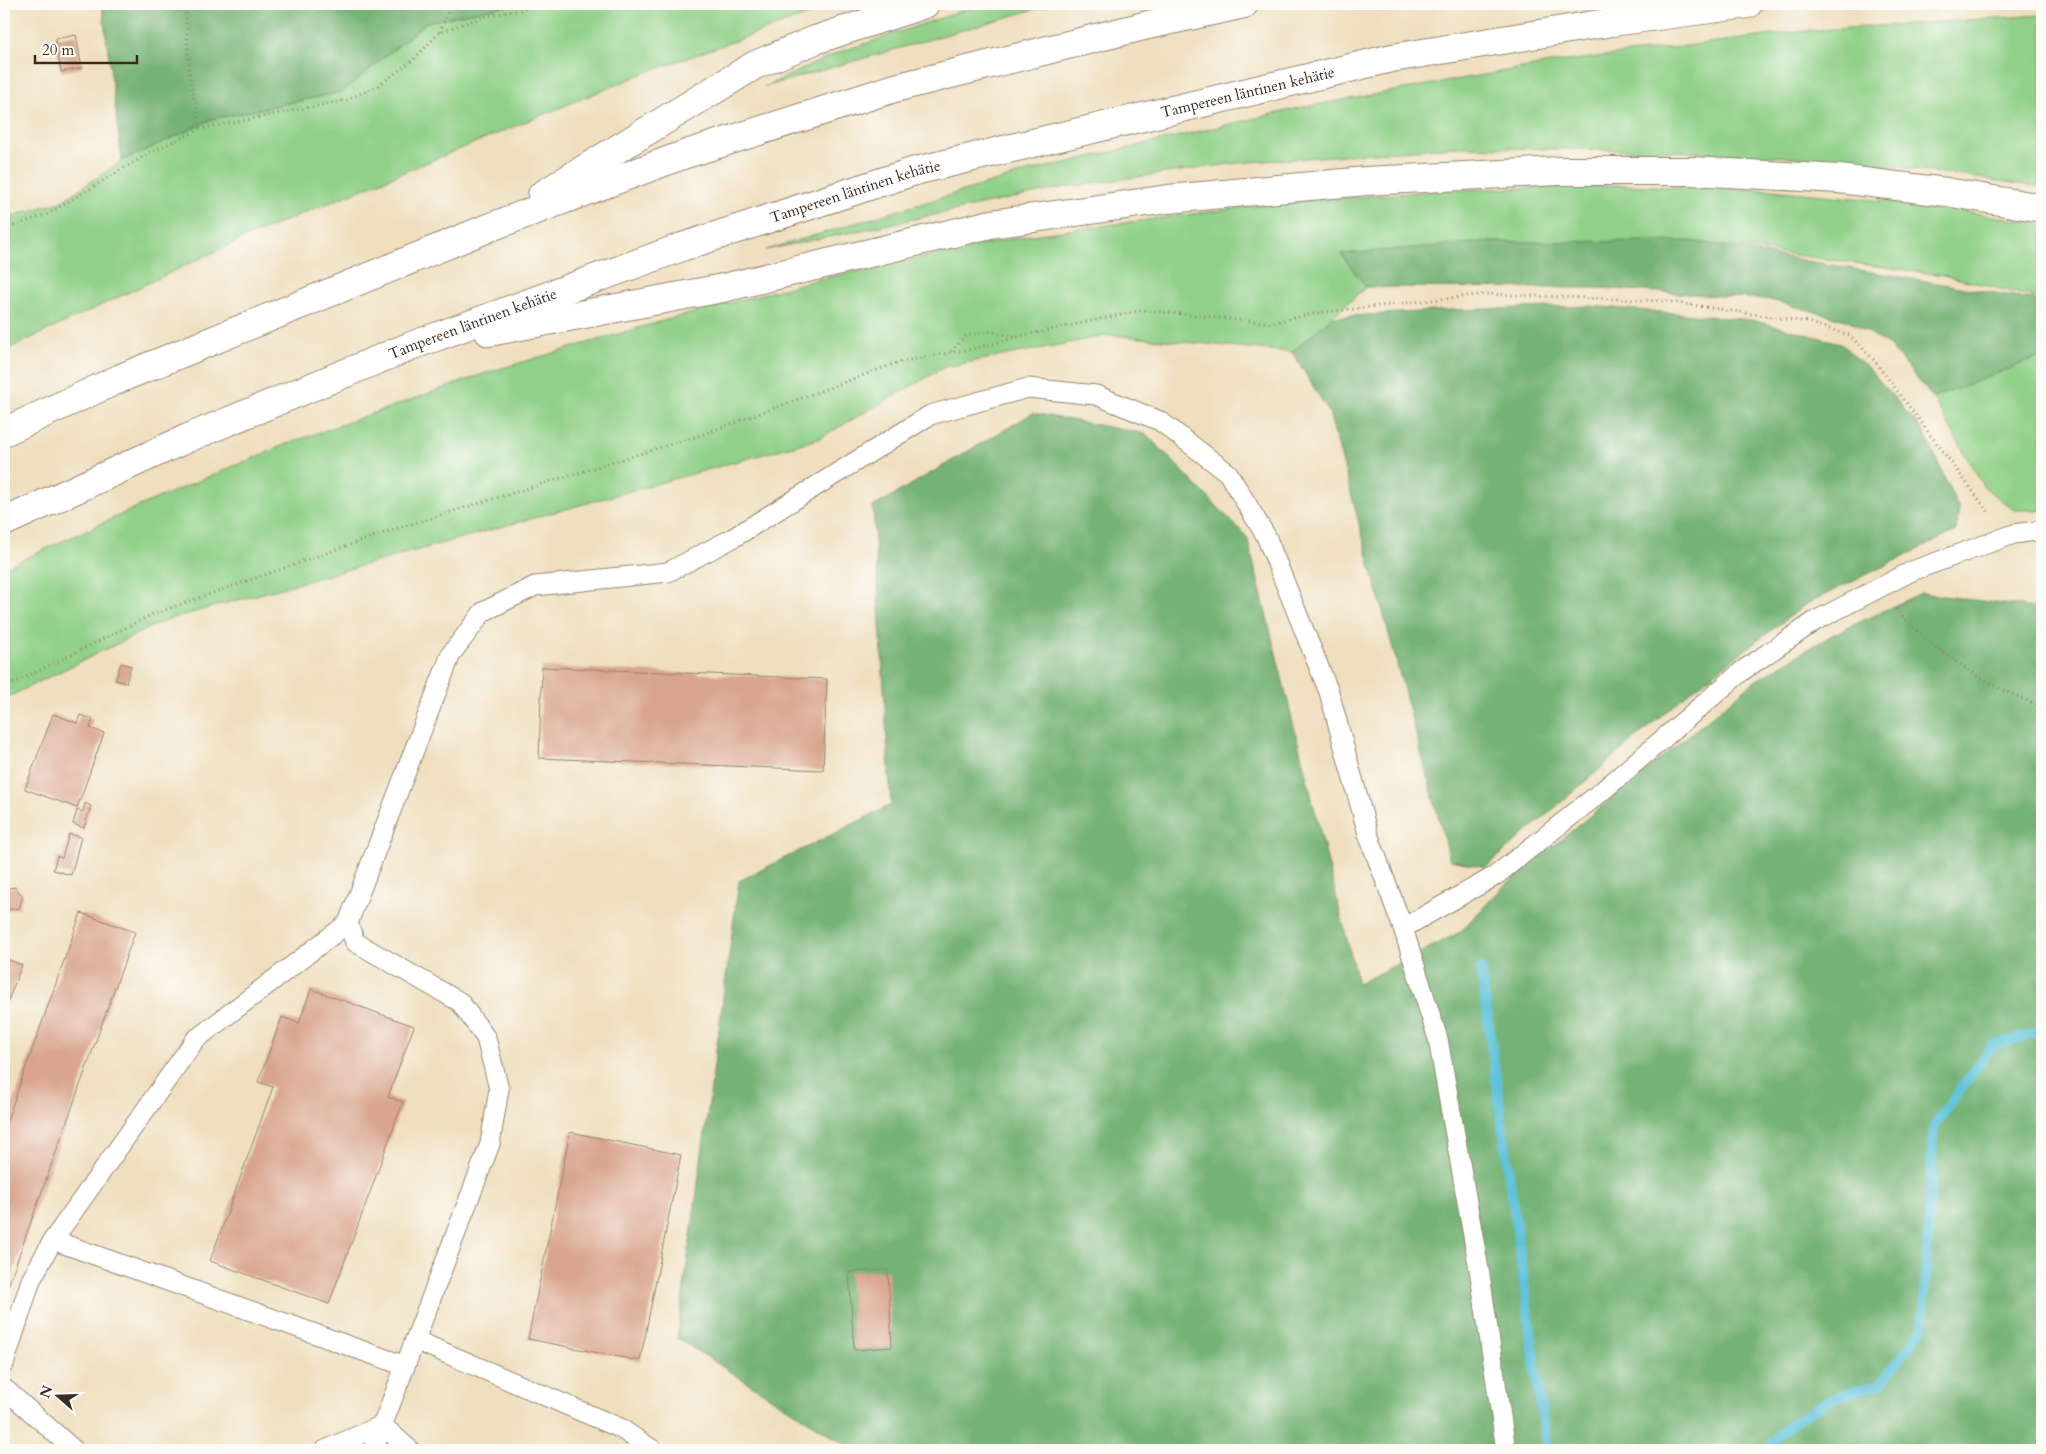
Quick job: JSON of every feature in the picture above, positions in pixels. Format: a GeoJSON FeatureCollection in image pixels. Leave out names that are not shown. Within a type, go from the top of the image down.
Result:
{"type":"FeatureCollection","features":[{"type":"Feature","properties":{"kind":"highway"},"geometry":{"type":"LineString","coordinates":[[488,228],[755,65],[815,40],[926,4]]}},
{"type":"Feature","properties":{"kind":"highway"},"geometry":{"type":"LineString","coordinates":[[4,432],[121,378],[488,228],[682,155],[895,88],[1148,25],[1244,4]]}},
{"type":"Feature","properties":{"kind":"highway","name":"Tampereen läntinen kehätie"},"geometry":{"type":"LineString","coordinates":[[4,522],[188,438],[411,346],[682,247],[915,171],[1392,58],[1612,22],[1748,4]]}},
{"type":"Feature","properties":{"kind":"highway"},"geometry":{"type":"LineString","coordinates":[[411,346],[723,288],[991,224],[1168,199],[1366,181],[1559,171],[1692,171],[1839,179],[1946,192],[2042,208]]}},
{"type":"Feature","properties":{"kind":"lane"},"geometry":{"type":"LineString","coordinates":[[4,1364],[31,1280],[52,1240],[195,1040],[348,923],[451,654],[483,612],[535,586],[668,572],[733,538],[930,414],[1028,388],[1096,395],[1160,420],[1228,473],[1266,536],[1330,692],[1368,834],[1403,928],[1438,1039],[1480,1274],[1506,1450]]}},
{"type":"Feature","properties":{"kind":"lane"},"geometry":{"type":"LineString","coordinates":[[1403,928],[1494,876],[1601,792],[1742,670],[1815,621],[1912,571],[2014,534],[2042,530]]}},
{"type":"Feature","properties":{"kind":"lane"},"geometry":{"type":"LineString","coordinates":[[348,923],[355,942],[460,1002],[486,1038],[499,1089],[490,1144],[373,1450]]}},
{"type":"Feature","properties":{"kind":"lane"},"geometry":{"type":"LineString","coordinates":[[52,1240],[405,1366]]}},
{"type":"Feature","properties":{"kind":"lane"},"geometry":{"type":"LineString","coordinates":[[415,1340],[620,1428],[653,1450]]}},
{"type":"Feature","properties":{"kind":"lane"},"geometry":{"type":"LineString","coordinates":[[4,1388],[74,1450]]}},
{"type":"Feature","properties":{"kind":"lane"},"geometry":{"type":"LineString","coordinates":[[325,1450],[382,1425]]}},
{"type":"Feature","properties":{"kind":"lane"},"geometry":{"type":"LineString","coordinates":[[382,1425],[410,1450]]}},
{"type":"Feature","properties":{"kind":"path"},"geometry":{"type":"LineString","coordinates":[[190,4],[186,12],[189,72],[200,129]]}},
{"type":"Feature","properties":{"kind":"path"},"geometry":{"type":"LineString","coordinates":[[4,229],[48,214],[149,153],[200,129],[347,100],[379,85],[413,60],[440,32],[450,4]]}},
{"type":"Feature","properties":{"kind":"path"},"geometry":{"type":"LineString","coordinates":[[440,32],[483,17],[550,4]]}},
{"type":"Feature","properties":{"kind":"path"},"geometry":{"type":"LineString","coordinates":[[4,688],[153,614],[389,531],[704,434],[899,362],[950,351],[981,347],[1017,337],[1143,310],[1270,323],[1317,313],[1486,294],[1665,300],[1807,322],[1849,335],[1874,360],[1986,511],[2014,534]]}},
{"type":"Feature","properties":{"kind":"path"},"geometry":{"type":"LineString","coordinates":[[950,351],[966,336],[973,334],[988,331],[1017,337]]}},
{"type":"Feature","properties":{"kind":"path"},"geometry":{"type":"LineString","coordinates":[[1879,589],[1901,615],[1950,659],[2024,700],[2042,706]]}},
{"type":"Feature","properties":{"kind":"green space"},"geometry":{"type":"Polygon","coordinates":[[[102,4],[514,4],[427,22],[342,92],[213,119],[122,161],[102,4]]]}},
{"type":"Feature","properties":{"kind":"green space"},"geometry":{"type":"Polygon","coordinates":[[[514,4],[839,4],[647,72],[246,237],[4,351],[4,218],[60,202],[122,161],[213,119],[342,92],[427,22],[514,4]]]}},
{"type":"Feature","properties":{"kind":"green space"},"geometry":{"type":"Polygon","coordinates":[[[982,4],[1053,4],[764,87],[837,53],[982,4]]]}},
{"type":"Feature","properties":{"kind":"green space"},"geometry":{"type":"Polygon","coordinates":[[[2042,15],[2042,187],[1847,160],[1671,151],[1454,147],[1237,163],[1066,187],[766,250],[1030,171],[1299,108],[1550,63],[1805,31],[2042,15]]]}},
{"type":"Feature","properties":{"kind":"green space"},"geometry":{"type":"Polygon","coordinates":[[[1620,185],[1771,190],[1926,205],[2042,224],[2042,299],[1943,275],[1690,241],[1342,255],[1366,287],[1292,352],[1110,335],[945,367],[818,439],[166,620],[4,699],[4,568],[146,503],[284,445],[489,372],[662,321],[819,279],[1031,235],[1276,203],[1449,190],[1620,185]]]}},
{"type":"Feature","properties":{"kind":"green space"},"geometry":{"type":"Polygon","coordinates":[[[1690,241],[2042,301],[2042,356],[1933,398],[1890,346],[1850,321],[1766,299],[1598,288],[1366,287],[1341,254],[1481,242],[1690,241]]]}},
{"type":"Feature","properties":{"kind":"green space"},"geometry":{"type":"Polygon","coordinates":[[[1591,306],[1752,320],[1840,343],[1870,370],[1924,432],[1959,509],[1956,531],[1806,604],[1682,698],[1486,867],[1450,860],[1329,412],[1292,352],[1332,317],[1451,310],[1591,306]]]}},
{"type":"Feature","properties":{"kind":"green space"},"geometry":{"type":"Polygon","coordinates":[[[2042,356],[2042,510],[2014,510],[1984,487],[1933,398],[2042,356]]]}},
{"type":"Feature","properties":{"kind":"green space"},"geometry":{"type":"Polygon","coordinates":[[[1033,413],[1146,434],[1247,537],[1358,984],[1460,932],[1503,887],[1755,681],[1830,636],[1921,593],[2042,609],[2042,1450],[854,1450],[677,1338],[739,881],[891,805],[873,507],[1033,413]]]}},
{"type":"Feature","properties":{"kind":"building"},"geometry":{"type":"Polygon","coordinates":[[[76,35],[82,68],[61,72],[55,39],[76,35]]]}},
{"type":"Feature","properties":{"kind":"building"},"geometry":{"type":"Polygon","coordinates":[[[121,663],[131,666],[126,683],[115,680],[121,663]]]}},
{"type":"Feature","properties":{"kind":"building"},"geometry":{"type":"Polygon","coordinates":[[[542,667],[827,679],[823,770],[539,758],[542,667]]]}},
{"type":"Feature","properties":{"kind":"building"},"geometry":{"type":"Polygon","coordinates":[[[53,714],[77,723],[80,715],[93,719],[90,728],[104,733],[77,808],[25,789],[53,714]]]}},
{"type":"Feature","properties":{"kind":"building"},"geometry":{"type":"Polygon","coordinates":[[[85,803],[91,806],[84,828],[73,824],[77,810],[83,812],[85,803]]]}},
{"type":"Feature","properties":{"kind":"building"},"geometry":{"type":"Polygon","coordinates":[[[69,834],[81,837],[71,875],[53,870],[57,856],[62,858],[69,834]]]}},
{"type":"Feature","properties":{"kind":"building"},"geometry":{"type":"Polygon","coordinates":[[[15,887],[23,896],[19,908],[7,910],[4,906],[4,889],[15,887]]]}},
{"type":"Feature","properties":{"kind":"building"},"geometry":{"type":"Polygon","coordinates":[[[81,913],[135,932],[4,1297],[4,1129],[81,913]]]}},
{"type":"Feature","properties":{"kind":"building"},"geometry":{"type":"Polygon","coordinates":[[[4,958],[22,965],[6,1006],[4,1005],[4,958]]]}},
{"type":"Feature","properties":{"kind":"building"},"geometry":{"type":"Polygon","coordinates":[[[311,989],[414,1026],[388,1097],[403,1102],[329,1304],[210,1261],[273,1087],[258,1082],[282,1017],[299,1023],[311,989]]]}},
{"type":"Feature","properties":{"kind":"building"},"geometry":{"type":"Polygon","coordinates":[[[570,1132],[681,1155],[640,1361],[528,1339],[570,1132]]]}},
{"type":"Feature","properties":{"kind":"building"},"geometry":{"type":"Polygon","coordinates":[[[888,1270],[892,1347],[854,1350],[849,1272],[888,1270]]]}},
{"type":"Feature","properties":{"kind":"waterway"},"geometry":{"type":"LineString","coordinates":[[1481,969],[1547,1450]]}},
{"type":"Feature","properties":{"kind":"waterway"},"geometry":{"type":"LineString","coordinates":[[1767,1450],[1781,1432],[1826,1401],[1882,1383],[1923,1328],[1934,1126],[1992,1046],[2041,1031],[2042,1019]]}}]}
